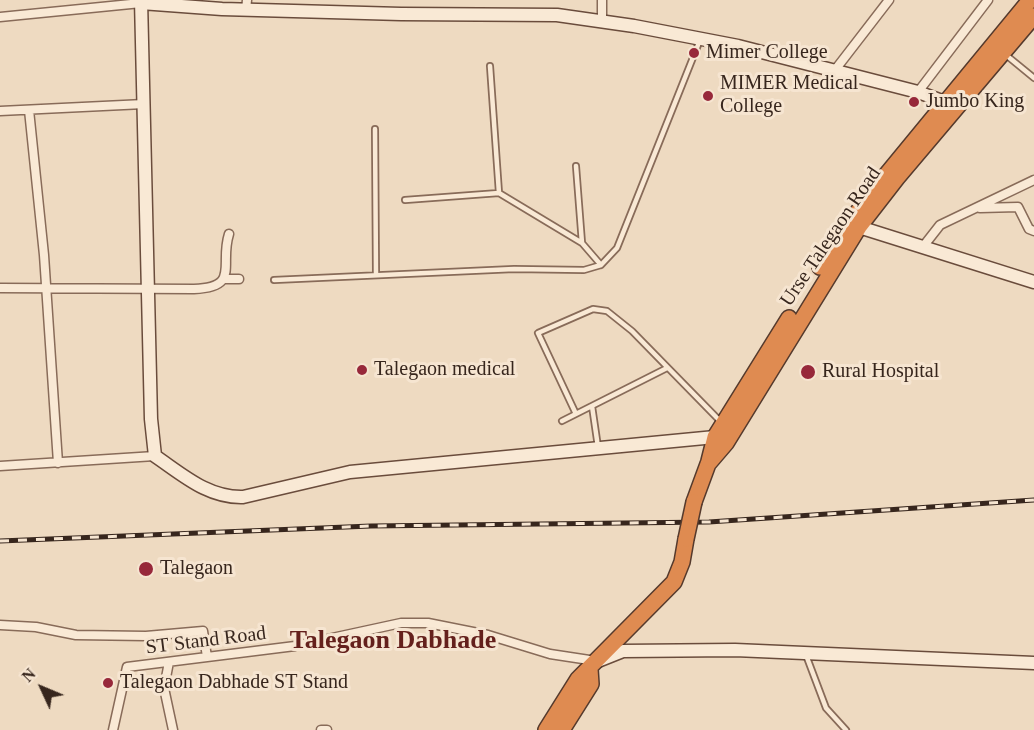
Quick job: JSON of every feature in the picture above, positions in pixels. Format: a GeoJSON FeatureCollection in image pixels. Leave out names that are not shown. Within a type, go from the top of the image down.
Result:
{"type":"FeatureCollection","features":[{"type":"Feature","properties":{"kind":"highway","name":"Urse Talegaon Road"},"geometry":{"type":"LineString","coordinates":[[708,464],[726,443],[859,227],[1030,0]]}},
{"type":"Feature","properties":{"kind":"highway","name":"Urse Talegaon Road"},"geometry":{"type":"LineString","coordinates":[[593,671],[674,582],[682,562],[694,502],[715,438],[840,234],[953,105],[1004,54],[1034,16]]}},
{"type":"Feature","properties":{"kind":"highway"},"geometry":{"type":"LineString","coordinates":[[546,730],[578,679],[593,671]]}},
{"type":"Feature","properties":{"kind":"highway"},"geometry":{"type":"LineString","coordinates":[[562,730],[593,671]]}},
{"type":"Feature","properties":{"kind":"street"},"geometry":{"type":"LineString","coordinates":[[73,0],[81,10]]}},
{"type":"Feature","properties":{"kind":"street"},"geometry":{"type":"LineString","coordinates":[[602,0],[602,21]]}},
{"type":"Feature","properties":{"kind":"street"},"geometry":{"type":"LineString","coordinates":[[836,70],[888,0]]}},
{"type":"Feature","properties":{"kind":"street"},"geometry":{"type":"LineString","coordinates":[[918,92],[988,0]]}},
{"type":"Feature","properties":{"kind":"street"},"geometry":{"type":"LineString","coordinates":[[141,2],[148,289],[155,456]]}},
{"type":"Feature","properties":{"kind":"street"},"geometry":{"type":"LineString","coordinates":[[0,17],[141,2],[247,5],[401,14],[557,15],[602,21],[700,40],[836,70],[918,92],[953,105]]}},
{"type":"Feature","properties":{"kind":"street"},"geometry":{"type":"LineString","coordinates":[[0,111],[144,104]]}},
{"type":"Feature","properties":{"kind":"street"},"geometry":{"type":"LineString","coordinates":[[29,110],[46,287],[58,463]]}},
{"type":"Feature","properties":{"kind":"street"},"geometry":{"type":"LineString","coordinates":[[922,248],[940,225],[1034,180]]}},
{"type":"Feature","properties":{"kind":"street"},"geometry":{"type":"LineString","coordinates":[[977,208],[1018,207],[1029,229],[1034,231]]}},
{"type":"Feature","properties":{"kind":"street"},"geometry":{"type":"LineString","coordinates":[[859,227],[1034,282]]}},
{"type":"Feature","properties":{"kind":"street"},"geometry":{"type":"LineString","coordinates":[[0,288],[208,289],[217,287],[225,279],[229,234]]}},
{"type":"Feature","properties":{"kind":"street"},"geometry":{"type":"LineString","coordinates":[[225,279],[239,279]]}},
{"type":"Feature","properties":{"kind":"street"},"geometry":{"type":"LineString","coordinates":[[0,466],[155,456],[205,489],[225,498],[243,497],[350,472],[598,447],[715,438]]}},
{"type":"Feature","properties":{"kind":"street","name":"ST Stand Road"},"geometry":{"type":"LineString","coordinates":[[113,730],[127,667],[295,646],[401,623],[428,623],[479,633],[550,654],[593,671]]}},
{"type":"Feature","properties":{"kind":"street"},"geometry":{"type":"LineString","coordinates":[[0,625],[36,627],[76,635],[146,636],[203,631],[207,657]]}},
{"type":"Feature","properties":{"kind":"street"},"geometry":{"type":"LineString","coordinates":[[593,671],[623,651],[735,650],[1034,663]]}},
{"type":"Feature","properties":{"kind":"street"},"geometry":{"type":"LineString","coordinates":[[169,662],[164,688],[173,730]]}},
{"type":"Feature","properties":{"kind":"street"},"geometry":{"type":"LineString","coordinates":[[321,730],[327,730]]}},
{"type":"Feature","properties":{"kind":"lane"},"geometry":{"type":"LineString","coordinates":[[274,280],[514,269],[584,270],[601,265],[617,248],[700,40]]}},
{"type":"Feature","properties":{"kind":"lane"},"geometry":{"type":"LineString","coordinates":[[1004,54],[1034,78]]}},
{"type":"Feature","properties":{"kind":"lane"},"geometry":{"type":"LineString","coordinates":[[490,66],[498,193]]}},
{"type":"Feature","properties":{"kind":"lane"},"geometry":{"type":"LineString","coordinates":[[375,129],[376,274]]}},
{"type":"Feature","properties":{"kind":"lane"},"geometry":{"type":"LineString","coordinates":[[576,166],[582,243]]}},
{"type":"Feature","properties":{"kind":"lane"},"geometry":{"type":"LineString","coordinates":[[405,200],[498,193],[582,243],[601,265]]}},
{"type":"Feature","properties":{"kind":"lane"},"geometry":{"type":"LineString","coordinates":[[576,414],[538,333],[593,309],[607,311],[632,331],[723,424]]}},
{"type":"Feature","properties":{"kind":"lane"},"geometry":{"type":"LineString","coordinates":[[562,421],[667,368]]}},
{"type":"Feature","properties":{"kind":"lane"},"geometry":{"type":"LineString","coordinates":[[592,406],[598,447]]}},
{"type":"Feature","properties":{"kind":"lane"},"geometry":{"type":"LineString","coordinates":[[805,653],[826,708],[846,730]]}},
{"type":"Feature","properties":{"kind":"lane"},"geometry":{"type":"LineString","coordinates":[[838,721],[840,730]]}},
{"type":"Feature","properties":{"kind":"railway"},"geometry":{"type":"LineString","coordinates":[[0,541],[371,526],[709,522],[1034,500]]}},
{"type":"Feature","properties":{"kind":"place","name":"Mimer College"},"geometry":{"type":"Point","coordinates":[694,53]}},
{"type":"Feature","properties":{"kind":"place","name":"MIMER Medical College"},"geometry":{"type":"Point","coordinates":[708,96]}},
{"type":"Feature","properties":{"kind":"place","name":"Jumbo King"},"geometry":{"type":"Point","coordinates":[914,102]}},
{"type":"Feature","properties":{"kind":"place","name":"Talegaon medical"},"geometry":{"type":"Point","coordinates":[362,370]}},
{"type":"Feature","properties":{"kind":"place","name":"Rural Hospital"},"geometry":{"type":"Point","coordinates":[808,372]}},
{"type":"Feature","properties":{"kind":"place","name":"Talegaon"},"geometry":{"type":"Point","coordinates":[146,569]}},
{"type":"Feature","properties":{"kind":"place","name":"Talegaon Dabhade ST Stand"},"geometry":{"type":"Point","coordinates":[108,683]}},
{"type":"Feature","properties":{"kind":"district","name":"Talegaon Dabhade"},"geometry":{"type":"Point","coordinates":[393,641]}}]}
